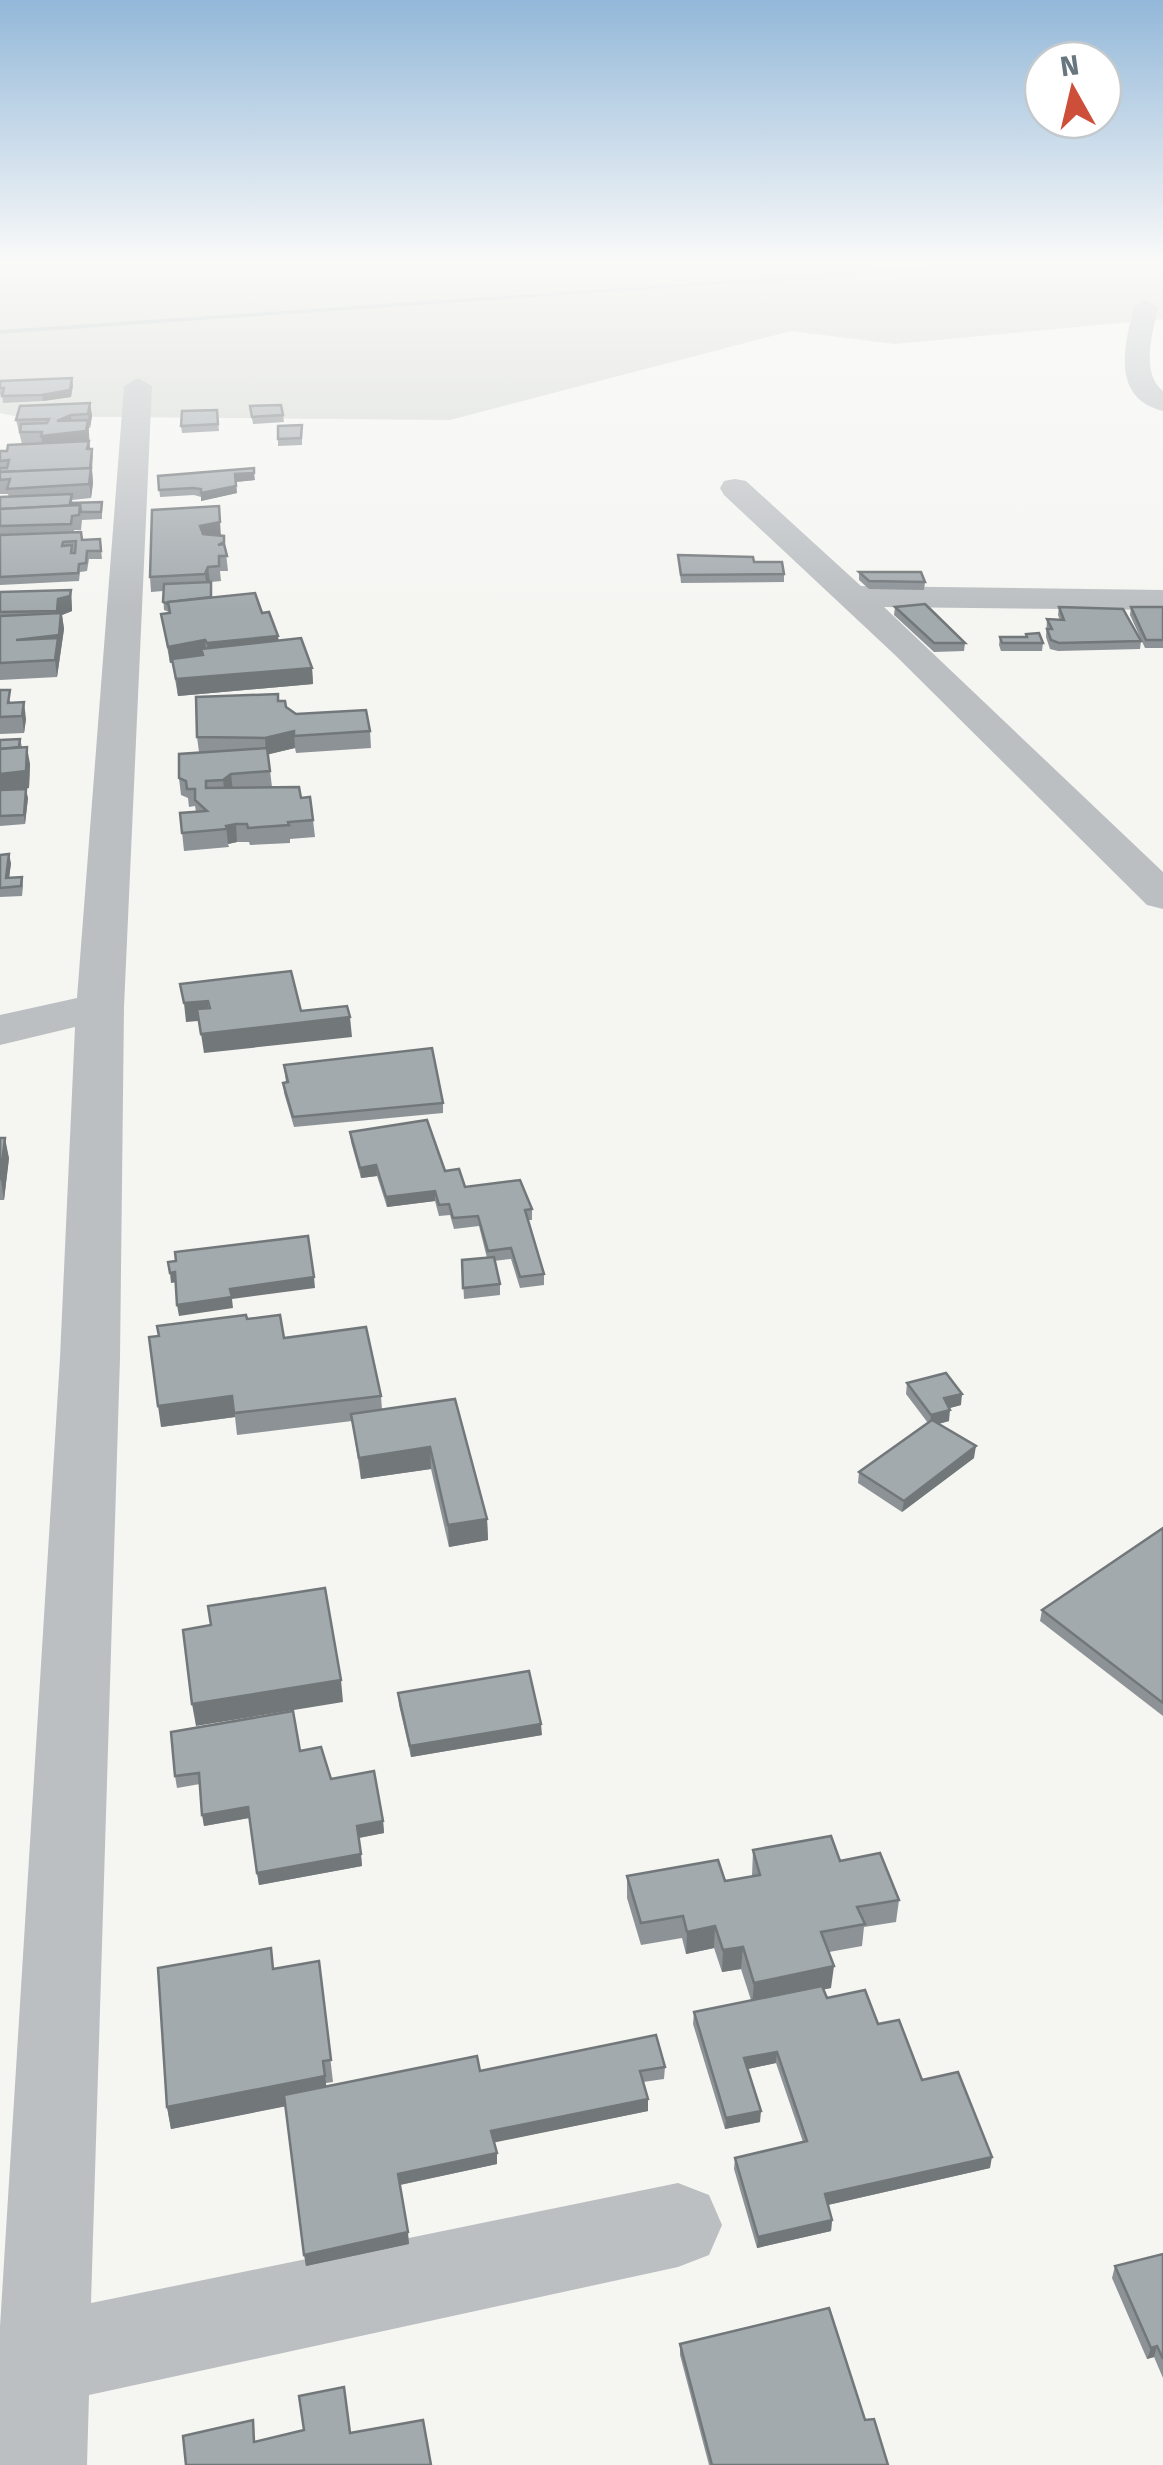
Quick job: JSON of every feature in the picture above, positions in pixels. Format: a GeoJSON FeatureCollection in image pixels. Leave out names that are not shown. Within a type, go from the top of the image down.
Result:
{"type":"FeatureCollection","features":[{"type":"Feature","properties":{"kind":"street"},"geometry":{"type":"LineString","coordinates":[[1140,379],[1163,403]]}},
{"type":"Feature","properties":{"kind":"street"},"geometry":{"type":"LineString","coordinates":[[40,2465],[90,1358],[100,1007],[138,386]]}},
{"type":"Feature","properties":{"kind":"street"},"geometry":{"type":"LineString","coordinates":[[735,488],[854,596],[1163,896]]}},
{"type":"Feature","properties":{"kind":"street"},"geometry":{"type":"LineString","coordinates":[[854,596],[1163,600]]}},
{"type":"Feature","properties":{"kind":"street"},"geometry":{"type":"LineString","coordinates":[[0,1030],[100,1007]]}},
{"type":"Feature","properties":{"kind":"street"},"geometry":{"type":"LineString","coordinates":[[46,2358],[678,2226]]}},
{"type":"Feature","properties":{"kind":"shaded area"},"geometry":{"type":"Polygon","coordinates":[[[0,379],[607,379],[450,420],[0,413],[0,379]]]}},
{"type":"Feature","properties":{"kind":"building"},"geometry":{"type":"Polygon","coordinates":[[[72,379],[70,390],[42,395],[2,396],[4,388],[0,388],[0,381],[72,379]]]}},
{"type":"Feature","properties":{"kind":"building"},"geometry":{"type":"Polygon","coordinates":[[[90,403],[88,414],[57,421],[88,420],[86,431],[41,436],[42,432],[20,432],[21,424],[47,423],[49,419],[16,420],[20,406],[90,403]]]}},
{"type":"Feature","properties":{"kind":"building"},"geometry":{"type":"Polygon","coordinates":[[[281,405],[283,415],[252,417],[250,406],[281,405]]]}},
{"type":"Feature","properties":{"kind":"building"},"geometry":{"type":"Polygon","coordinates":[[[217,410],[218,424],[181,426],[182,411],[217,410]]]}},
{"type":"Feature","properties":{"kind":"building"},"geometry":{"type":"Polygon","coordinates":[[[302,425],[301,438],[278,439],[278,426],[302,425]]]}},
{"type":"Feature","properties":{"kind":"building"},"geometry":{"type":"Polygon","coordinates":[[[89,441],[90,469],[0,472],[0,468],[7,468],[9,460],[0,461],[0,451],[7,451],[8,445],[89,441]]]}},
{"type":"Feature","properties":{"kind":"building"},"geometry":{"type":"Polygon","coordinates":[[[91,468],[89,484],[7,489],[10,479],[0,480],[0,472],[91,468]]]}},
{"type":"Feature","properties":{"kind":"building"},"geometry":{"type":"Polygon","coordinates":[[[254,468],[254,473],[235,474],[236,486],[201,493],[201,489],[193,488],[159,490],[158,476],[254,468]]]}},
{"type":"Feature","properties":{"kind":"building"},"geometry":{"type":"Polygon","coordinates":[[[72,494],[70,503],[102,502],[101,512],[81,512],[80,505],[0,509],[0,497],[72,494]]]}},
{"type":"Feature","properties":{"kind":"building"},"geometry":{"type":"Polygon","coordinates":[[[80,505],[79,515],[72,516],[71,524],[0,526],[0,509],[80,505]]]}},
{"type":"Feature","properties":{"kind":"building"},"geometry":{"type":"Polygon","coordinates":[[[219,506],[220,522],[200,526],[203,534],[224,536],[224,542],[218,545],[224,544],[227,556],[219,556],[219,566],[208,567],[205,574],[150,577],[152,510],[219,506]]]}},
{"type":"Feature","properties":{"kind":"building"},"geometry":{"type":"Polygon","coordinates":[[[81,532],[82,540],[100,539],[101,551],[87,551],[86,563],[79,564],[78,573],[0,577],[0,535],[81,532]],[[76,541],[63,542],[62,546],[72,545],[71,553],[75,553],[76,541]]]}},
{"type":"Feature","properties":{"kind":"building"},"geometry":{"type":"Polygon","coordinates":[[[678,555],[753,557],[754,562],[782,562],[784,574],[681,575],[678,555]]]}},
{"type":"Feature","properties":{"kind":"building"},"geometry":{"type":"Polygon","coordinates":[[[859,572],[921,572],[925,582],[869,581],[859,572]]]}},
{"type":"Feature","properties":{"kind":"building"},"geometry":{"type":"Polygon","coordinates":[[[211,582],[211,597],[163,602],[164,584],[211,582]]]}},
{"type":"Feature","properties":{"kind":"building"},"geometry":{"type":"Polygon","coordinates":[[[71,590],[70,596],[58,599],[57,611],[0,612],[0,592],[71,590]]]}},
{"type":"Feature","properties":{"kind":"building"},"geometry":{"type":"Polygon","coordinates":[[[255,593],[262,613],[269,612],[278,636],[207,643],[205,640],[168,647],[161,614],[170,613],[168,602],[255,593]]]}},
{"type":"Feature","properties":{"kind":"building"},"geometry":{"type":"Polygon","coordinates":[[[925,604],[965,643],[934,643],[895,607],[925,604]]]}},
{"type":"Feature","properties":{"kind":"building"},"geometry":{"type":"Polygon","coordinates":[[[1059,607],[1123,609],[1141,641],[1051,640],[1047,629],[1052,629],[1047,619],[1064,620],[1059,607]]]}},
{"type":"Feature","properties":{"kind":"building"},"geometry":{"type":"Polygon","coordinates":[[[1131,607],[1163,607],[1163,640],[1146,640],[1131,607]]]}},
{"type":"Feature","properties":{"kind":"building"},"geometry":{"type":"Polygon","coordinates":[[[61,613],[59,635],[16,640],[58,638],[55,660],[0,663],[0,616],[61,613]]]}},
{"type":"Feature","properties":{"kind":"building"},"geometry":{"type":"Polygon","coordinates":[[[1039,633],[1043,643],[1002,643],[1000,637],[1027,637],[1026,634],[1039,633]]]}},
{"type":"Feature","properties":{"kind":"building"},"geometry":{"type":"Polygon","coordinates":[[[301,638],[312,668],[176,679],[172,659],[203,655],[201,649],[301,638]]]}},
{"type":"Feature","properties":{"kind":"building"},"geometry":{"type":"Polygon","coordinates":[[[0,690],[10,690],[8,703],[24,702],[22,716],[0,717],[0,690]]]}},
{"type":"Feature","properties":{"kind":"building"},"geometry":{"type":"Polygon","coordinates":[[[278,694],[278,701],[285,701],[286,707],[296,714],[366,710],[370,731],[294,736],[294,731],[265,738],[197,737],[196,697],[278,694]]]}},
{"type":"Feature","properties":{"kind":"building"},"geometry":{"type":"Polygon","coordinates":[[[20,739],[19,747],[0,749],[0,740],[20,739]]]}},
{"type":"Feature","properties":{"kind":"building"},"geometry":{"type":"Polygon","coordinates":[[[27,747],[26,771],[0,774],[0,749],[27,747]]]}},
{"type":"Feature","properties":{"kind":"building"},"geometry":{"type":"Polygon","coordinates":[[[267,748],[270,771],[231,774],[223,780],[206,781],[206,788],[299,787],[301,798],[310,797],[313,820],[248,828],[247,824],[236,824],[226,826],[227,829],[182,833],[180,813],[207,811],[195,800],[195,789],[187,789],[186,781],[179,778],[179,754],[267,748]]]}},
{"type":"Feature","properties":{"kind":"building"},"geometry":{"type":"Polygon","coordinates":[[[26,789],[24,815],[0,816],[0,790],[26,789]]]}},
{"type":"Feature","properties":{"kind":"building"},"geometry":{"type":"Polygon","coordinates":[[[9,854],[6,878],[22,877],[21,886],[0,888],[0,855],[9,854]]]}},
{"type":"Feature","properties":{"kind":"building"},"geometry":{"type":"Polygon","coordinates":[[[291,971],[301,1011],[347,1006],[350,1017],[201,1034],[197,1009],[210,1008],[208,1001],[184,1003],[180,984],[291,971]]]}},
{"type":"Feature","properties":{"kind":"building"},"geometry":{"type":"Polygon","coordinates":[[[432,1048],[443,1103],[293,1117],[283,1083],[288,1082],[284,1065],[432,1048]]]}},
{"type":"Feature","properties":{"kind":"building"},"geometry":{"type":"Polygon","coordinates":[[[427,1120],[445,1171],[459,1169],[465,1187],[520,1180],[532,1209],[525,1210],[544,1274],[520,1277],[511,1248],[488,1251],[478,1216],[453,1218],[449,1204],[439,1205],[435,1191],[386,1197],[376,1165],[360,1168],[350,1132],[427,1120]]]}},
{"type":"Feature","properties":{"kind":"building"},"geometry":{"type":"Polygon","coordinates":[[[0,1138],[5,1138],[0,1180],[0,1138]]]}},
{"type":"Feature","properties":{"kind":"building"},"geometry":{"type":"Polygon","coordinates":[[[308,1236],[314,1277],[230,1289],[232,1297],[177,1305],[175,1272],[170,1273],[168,1262],[176,1261],[175,1252],[308,1236]]]}},
{"type":"Feature","properties":{"kind":"building"},"geometry":{"type":"Polygon","coordinates":[[[494,1257],[500,1284],[463,1288],[462,1260],[494,1257]]]}},
{"type":"Feature","properties":{"kind":"building"},"geometry":{"type":"Polygon","coordinates":[[[246,1315],[247,1319],[280,1315],[284,1338],[366,1327],[381,1396],[234,1413],[232,1396],[158,1406],[149,1337],[159,1336],[157,1326],[246,1315]]]}},
{"type":"Feature","properties":{"kind":"building"},"geometry":{"type":"Polygon","coordinates":[[[946,1373],[962,1394],[944,1398],[950,1410],[931,1415],[907,1383],[946,1373]]]}},
{"type":"Feature","properties":{"kind":"building"},"geometry":{"type":"Polygon","coordinates":[[[455,1399],[487,1519],[448,1525],[430,1447],[359,1458],[351,1414],[455,1399]]]}},
{"type":"Feature","properties":{"kind":"building"},"geometry":{"type":"Polygon","coordinates":[[[932,1420],[976,1446],[904,1501],[859,1472],[932,1420]]]}},
{"type":"Feature","properties":{"kind":"building"},"geometry":{"type":"Polygon","coordinates":[[[1163,1528],[1163,1703],[1042,1610],[1163,1528]]]}},
{"type":"Feature","properties":{"kind":"building"},"geometry":{"type":"Polygon","coordinates":[[[325,1588],[341,1680],[192,1704],[183,1630],[211,1625],[208,1606],[325,1588]]]}},
{"type":"Feature","properties":{"kind":"building"},"geometry":{"type":"Polygon","coordinates":[[[529,1671],[541,1724],[410,1746],[398,1693],[529,1671]]]}},
{"type":"Feature","properties":{"kind":"building"},"geometry":{"type":"Polygon","coordinates":[[[293,1711],[300,1751],[321,1747],[331,1779],[374,1771],[383,1821],[357,1826],[361,1854],[257,1873],[248,1807],[202,1815],[199,1773],[175,1776],[171,1732],[293,1711]]]}},
{"type":"Feature","properties":{"kind":"building"},"geometry":{"type":"Polygon","coordinates":[[[831,1836],[840,1861],[880,1853],[899,1900],[857,1907],[865,1924],[821,1932],[834,1966],[754,1983],[743,1947],[723,1950],[715,1926],[687,1932],[683,1916],[641,1923],[627,1876],[718,1860],[725,1881],[760,1875],[753,1850],[831,1836]]]}},
{"type":"Feature","properties":{"kind":"building"},"geometry":{"type":"Polygon","coordinates":[[[271,1948],[273,1969],[319,1961],[331,2060],[323,2061],[325,2076],[167,2107],[158,1968],[271,1948]]]}},
{"type":"Feature","properties":{"kind":"building"},"geometry":{"type":"Polygon","coordinates":[[[822,1986],[827,1998],[865,1990],[878,2024],[899,2020],[922,2080],[958,2072],[992,2157],[825,2194],[832,2220],[758,2237],[735,2158],[807,2141],[777,2052],[744,2058],[761,2111],[726,2118],[694,2012],[822,1986]]]}},
{"type":"Feature","properties":{"kind":"building"},"geometry":{"type":"Polygon","coordinates":[[[656,2035],[665,2067],[640,2071],[648,2099],[491,2131],[497,2153],[398,2174],[408,2232],[304,2255],[284,2095],[477,2056],[480,2071],[656,2035]]]}},
{"type":"Feature","properties":{"kind":"building"},"geometry":{"type":"Polygon","coordinates":[[[1163,2254],[1163,2359],[1157,2346],[1151,2348],[1115,2266],[1163,2254]]]}},
{"type":"Feature","properties":{"kind":"building"},"geometry":{"type":"Polygon","coordinates":[[[829,2308],[865,2420],[874,2419],[888,2465],[712,2465],[680,2344],[829,2308]]]}},
{"type":"Feature","properties":{"kind":"building"},"geometry":{"type":"Polygon","coordinates":[[[344,2387],[350,2433],[423,2420],[431,2465],[186,2465],[183,2436],[253,2420],[254,2442],[304,2430],[299,2396],[344,2387]]]}}]}
